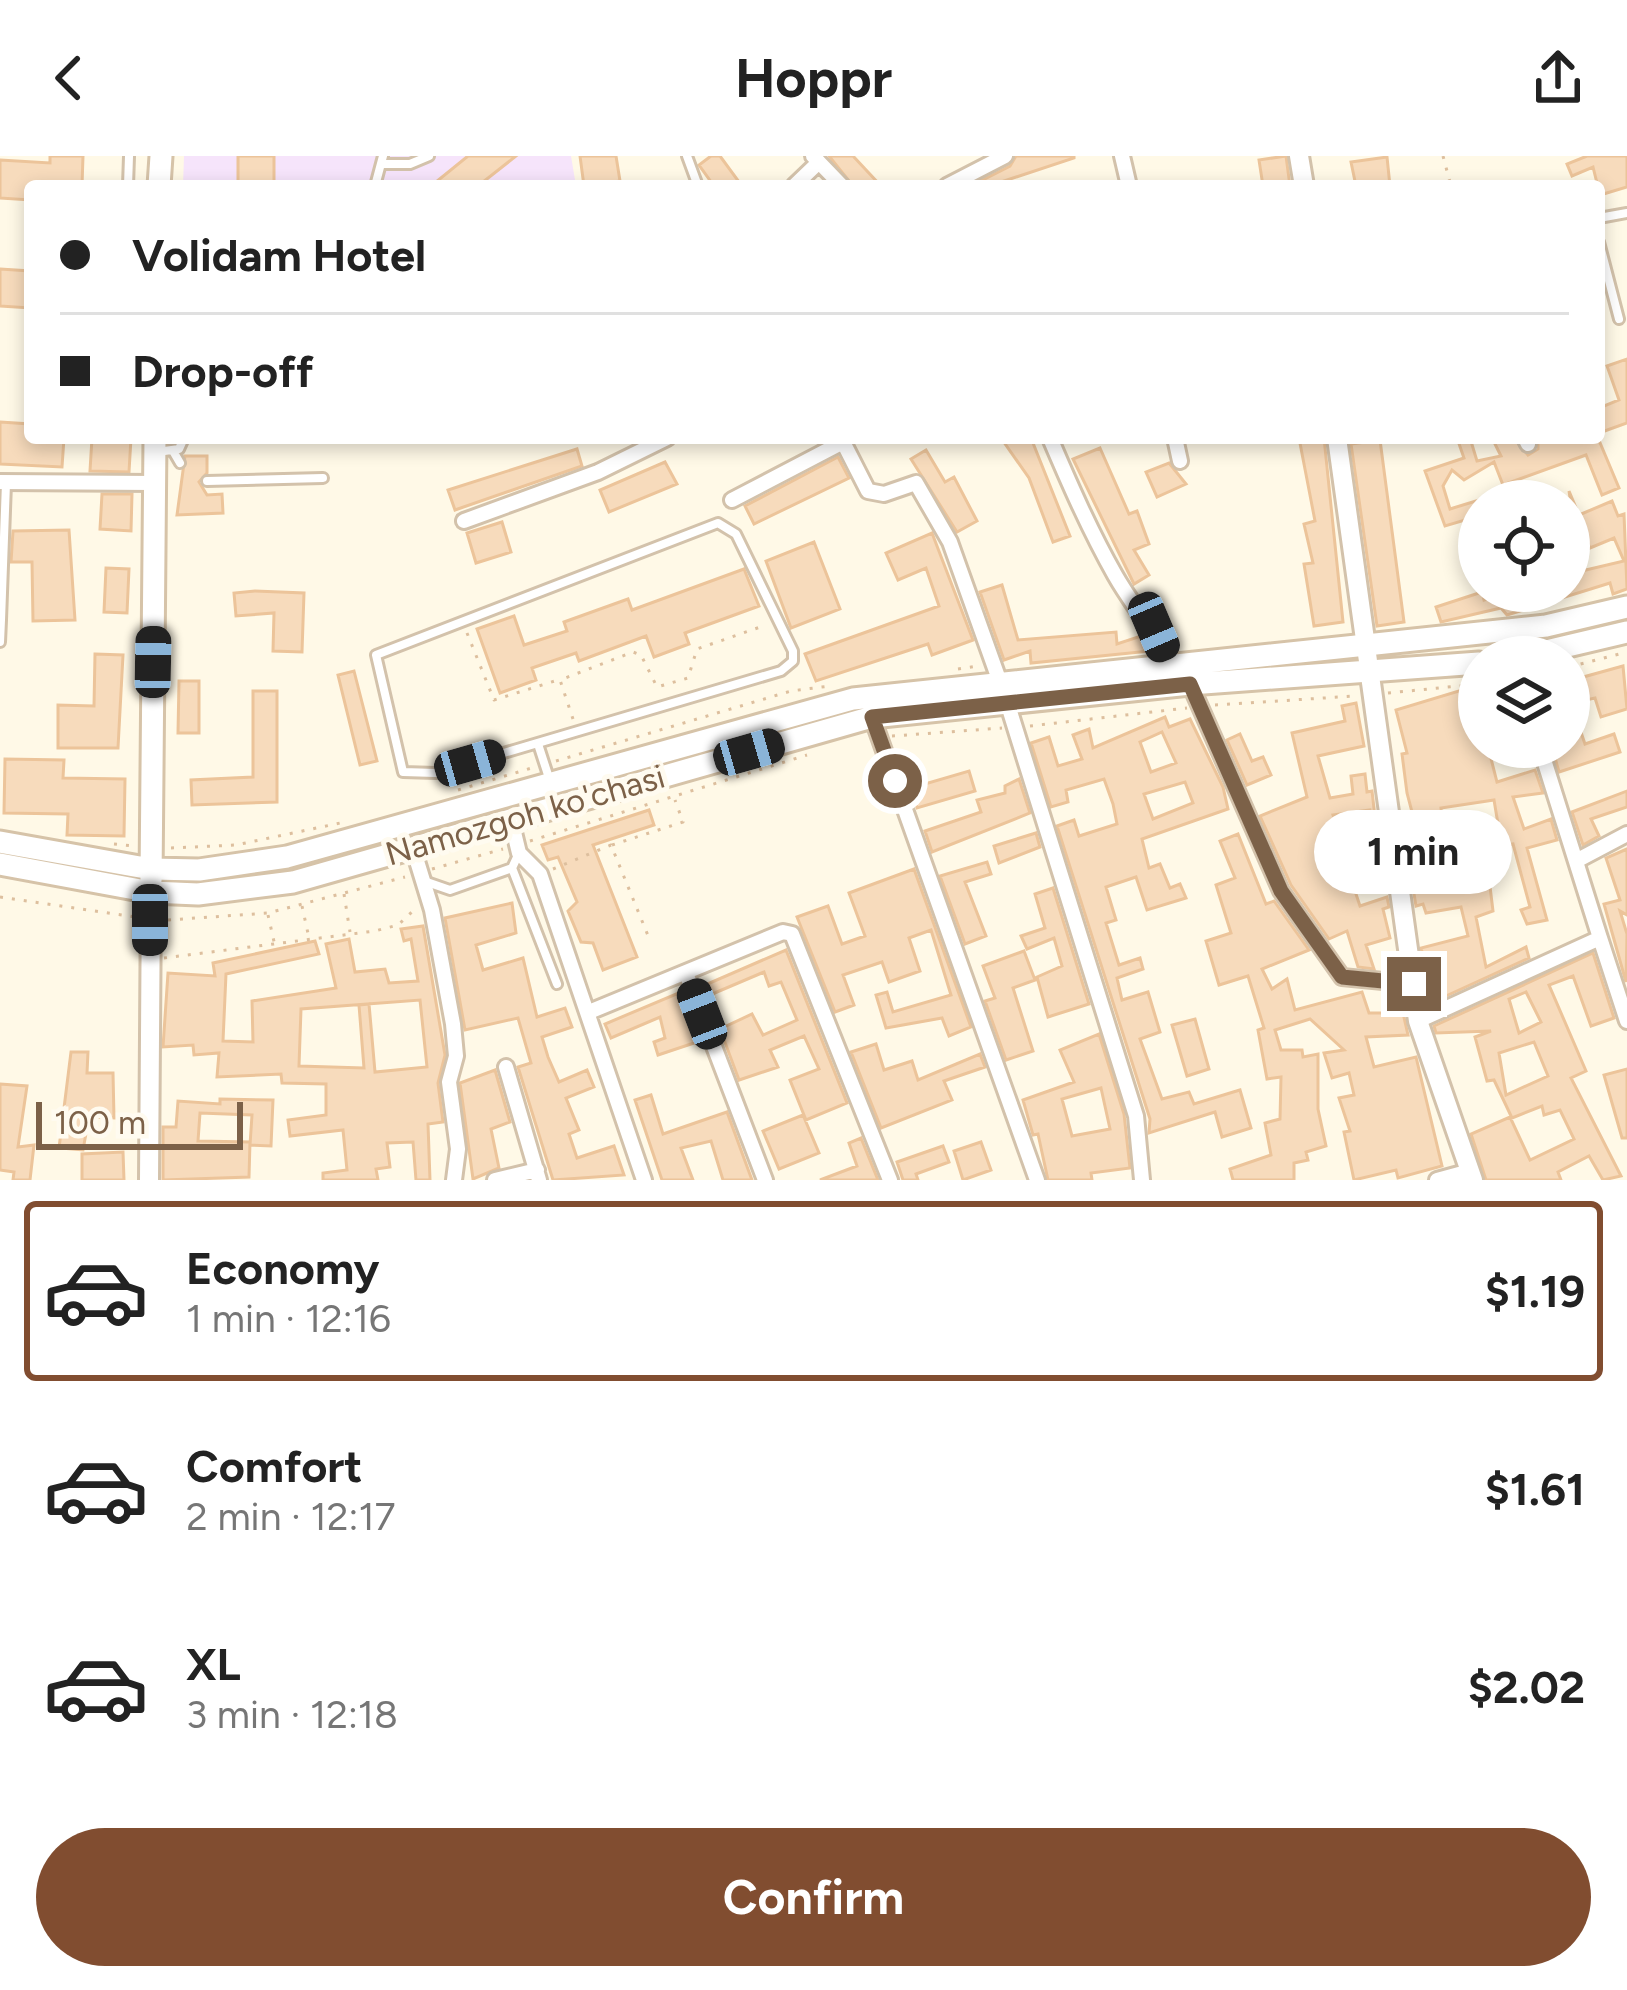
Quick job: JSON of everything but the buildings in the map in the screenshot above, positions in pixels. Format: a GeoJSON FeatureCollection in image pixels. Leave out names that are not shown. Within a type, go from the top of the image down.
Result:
{"type":"FeatureCollection","features":[{"type":"Feature","properties":{"kind":"main road"},"geometry":{"type":"LineString","coordinates":[[151,892],[155,483],[161,447]]}},
{"type":"Feature","properties":{"kind":"main road","name":"Namozgoh ko'chasi"},"geometry":{"type":"LineString","coordinates":[[0,842],[151,858],[199,870],[287,857],[548,774],[853,699],[994,672],[1169,664],[1366,646],[1546,626],[1627,607]]}},
{"type":"Feature","properties":{"kind":"main road"},"geometry":{"type":"LineString","coordinates":[[1590,641],[1627,632]]}},
{"type":"Feature","properties":{"kind":"main road","name":"Namozgoh ko'chasi"},"geometry":{"type":"LineString","coordinates":[[0,865],[151,892],[199,894],[293,882],[511,820],[875,727],[1007,703],[1190,684],[1374,684],[1458,667]]}},
{"type":"Feature","properties":{"kind":"street"},"geometry":{"type":"LineString","coordinates":[[959,180],[1005,156]]}},
{"type":"Feature","properties":{"kind":"street"},"geometry":{"type":"LineString","coordinates":[[464,521],[598,472],[655,444]]}},
{"type":"Feature","properties":{"kind":"street"},"geometry":{"type":"LineString","coordinates":[[732,500],[835,444]]}},
{"type":"Feature","properties":{"kind":"street"},"geometry":{"type":"LineString","coordinates":[[844,444],[875,495],[909,482],[921,489],[950,542],[1015,727],[1136,1116],[1142,1180]]}},
{"type":"Feature","properties":{"kind":"street"},"geometry":{"type":"LineString","coordinates":[[1053,444],[1094,539],[1125,593],[1154,627],[1169,664]]}},
{"type":"Feature","properties":{"kind":"street"},"geometry":{"type":"LineString","coordinates":[[1176,444],[1180,461]]}},
{"type":"Feature","properties":{"kind":"street"},"geometry":{"type":"LineString","coordinates":[[1338,444],[1418,1021],[1472,1175],[1437,1180]]}},
{"type":"Feature","properties":{"kind":"street"},"geometry":{"type":"LineString","coordinates":[[3,482],[155,483]]}},
{"type":"Feature","properties":{"kind":"street"},"geometry":{"type":"LineString","coordinates":[[1190,684],[1281,891],[1342,977],[1414,984]]}},
{"type":"Feature","properties":{"kind":"street"},"geometry":{"type":"LineString","coordinates":[[875,727],[1036,1180]]}},
{"type":"Feature","properties":{"kind":"street"},"geometry":{"type":"LineString","coordinates":[[1547,768],[1627,1021]]}},
{"type":"Feature","properties":{"kind":"street"},"geometry":{"type":"LineString","coordinates":[[511,820],[518,849],[540,874],[644,1180]]}},
{"type":"Feature","properties":{"kind":"street"},"geometry":{"type":"LineString","coordinates":[[1576,862],[1627,834]]}},
{"type":"Feature","properties":{"kind":"street"},"geometry":{"type":"LineString","coordinates":[[412,848],[424,883],[453,1024],[456,1056],[449,1082],[458,1149],[454,1180]]}},
{"type":"Feature","properties":{"kind":"street"},"geometry":{"type":"LineString","coordinates":[[149,1180],[151,892]]}},
{"type":"Feature","properties":{"kind":"street"},"geometry":{"type":"LineString","coordinates":[[589,1012],[784,932],[792,934],[890,1180]]}},
{"type":"Feature","properties":{"kind":"street"},"geometry":{"type":"LineString","coordinates":[[1418,1021],[1600,938]]}},
{"type":"Feature","properties":{"kind":"street"},"geometry":{"type":"LineString","coordinates":[[686,973],[765,1180]]}},
{"type":"Feature","properties":{"kind":"street"},"geometry":{"type":"LineString","coordinates":[[495,1180],[538,1175],[506,1066]]}},
{"type":"Feature","properties":{"kind":"lane"},"geometry":{"type":"LineString","coordinates":[[382,160],[410,164],[430,157]]}},
{"type":"Feature","properties":{"kind":"lane"},"geometry":{"type":"LineString","coordinates":[[1605,265],[1619,319]]}},
{"type":"Feature","properties":{"kind":"lane"},"geometry":{"type":"LineString","coordinates":[[161,447],[180,464]]}},
{"type":"Feature","properties":{"kind":"lane"},"geometry":{"type":"LineString","coordinates":[[207,481],[323,478]]}},
{"type":"Feature","properties":{"kind":"lane"},"geometry":{"type":"LineString","coordinates":[[0,642],[3,482]]}},
{"type":"Feature","properties":{"kind":"lane"},"geometry":{"type":"LineString","coordinates":[[718,523],[736,534],[778,621],[793,651],[793,661],[781,671],[436,773],[403,772],[376,655],[462,619],[718,523]]}},
{"type":"Feature","properties":{"kind":"lane"},"geometry":{"type":"LineString","coordinates":[[538,744],[548,774]]}},
{"type":"Feature","properties":{"kind":"lane"},"geometry":{"type":"LineString","coordinates":[[518,849],[512,868],[557,984]]}},
{"type":"Feature","properties":{"kind":"lane"},"geometry":{"type":"LineString","coordinates":[[424,883],[450,890],[512,868]]}},
{"type":"Feature","properties":{"kind":"path"},"geometry":{"type":"LineString","coordinates":[[462,619],[494,700],[633,652],[641,655],[657,687],[668,686],[688,678],[698,649],[778,621]]}},
{"type":"Feature","properties":{"kind":"path"},"geometry":{"type":"LineString","coordinates":[[1590,662],[1627,652]]}},
{"type":"Feature","properties":{"kind":"path"},"geometry":{"type":"LineString","coordinates":[[943,671],[994,672]]}},
{"type":"Feature","properties":{"kind":"path"},"geometry":{"type":"LineString","coordinates":[[560,680],[578,732]]}},
{"type":"Feature","properties":{"kind":"path"},"geometry":{"type":"LineString","coordinates":[[875,727],[1015,727],[1374,684],[1458,684]]}},
{"type":"Feature","properties":{"kind":"path"},"geometry":{"type":"LineString","coordinates":[[449,793],[548,774],[791,692],[835,686]]}},
{"type":"Feature","properties":{"kind":"path"},"geometry":{"type":"LineString","coordinates":[[0,897],[150,920],[195,922],[268,913],[344,893],[424,883],[674,796],[818,752]]}},
{"type":"Feature","properties":{"kind":"path"},"geometry":{"type":"LineString","coordinates":[[540,874],[683,822],[674,796]]}},
{"type":"Feature","properties":{"kind":"path"},"geometry":{"type":"LineString","coordinates":[[151,858],[362,818]]}},
{"type":"Feature","properties":{"kind":"path"},"geometry":{"type":"LineString","coordinates":[[611,845],[649,938]]}},
{"type":"Feature","properties":{"kind":"path"},"geometry":{"type":"LineString","coordinates":[[337,869],[351,934]]}},
{"type":"Feature","properties":{"kind":"path"},"geometry":{"type":"LineString","coordinates":[[150,958],[275,947],[398,925],[424,883]]}},
{"type":"Feature","properties":{"kind":"path"},"geometry":{"type":"LineString","coordinates":[[302,904],[310,940]]}},
{"type":"Feature","properties":{"kind":"path"},"geometry":{"type":"LineString","coordinates":[[268,913],[275,947]]}},
{"type":"Feature","properties":{"kind":"shaded area"},"geometry":{"type":"Polygon","coordinates":[[[184,156],[571,156],[575,180],[183,180],[184,156]]]}},
{"type":"Feature","properties":{"kind":"route"},"geometry":{"type":"LineString","coordinates":[[895,781],[872,717],[1190,684],[1281,891],[1342,977],[1414,984]]}}]}
